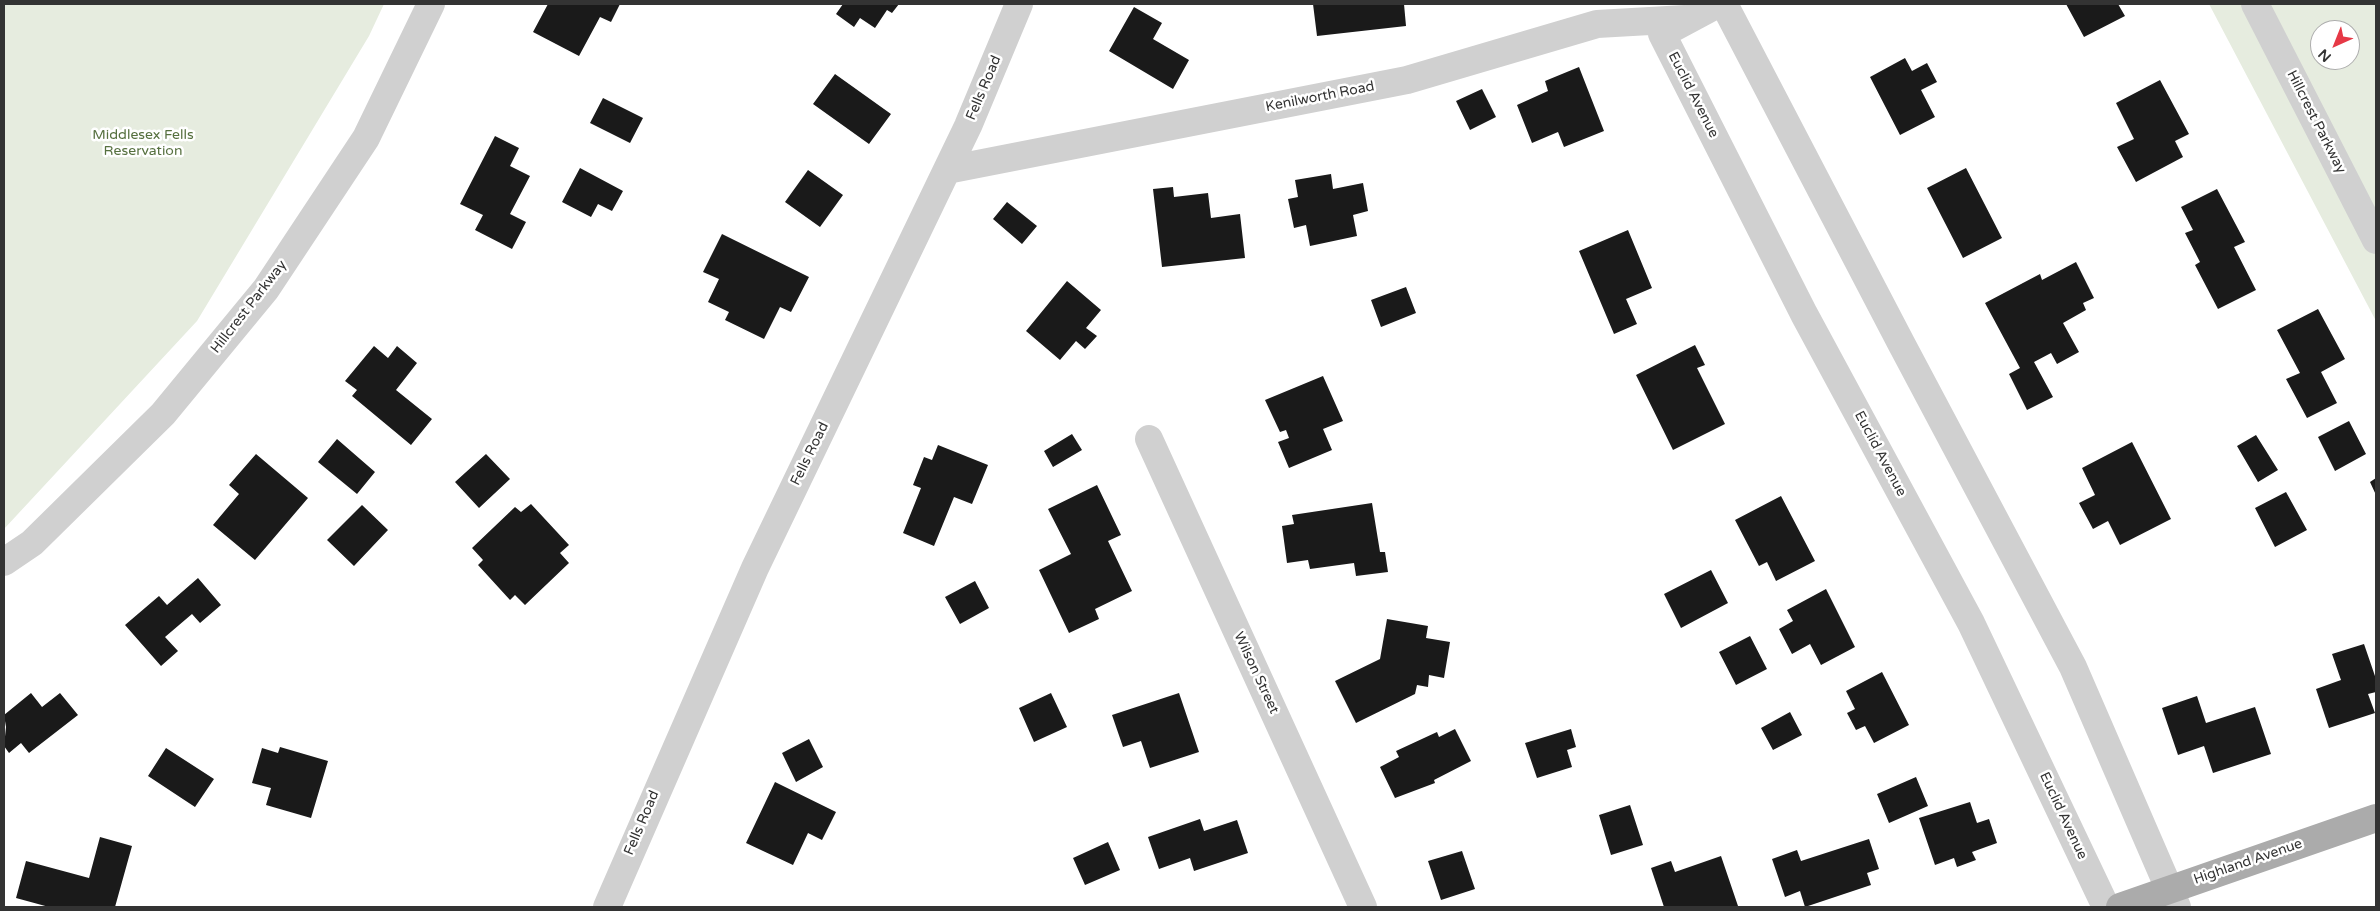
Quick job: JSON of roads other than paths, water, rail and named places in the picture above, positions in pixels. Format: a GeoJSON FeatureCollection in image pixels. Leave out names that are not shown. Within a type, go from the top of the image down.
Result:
{"type":"FeatureCollection","features":[{"type":"Feature","properties":{"kind":"main road","name":"Highland Avenue"},"geometry":{"type":"LineString","coordinates":[[2120,907],[2173,898],[2376,818]]}},
{"type":"Feature","properties":{"kind":"street","name":"Hillcrest Parkway"},"geometry":{"type":"LineString","coordinates":[[4,562],[32,542],[163,414],[266,289],[366,138],[432,4]]}},
{"type":"Feature","properties":{"kind":"street","name":"Fells Road"},"geometry":{"type":"LineString","coordinates":[[607,907],[755,568],[968,126],[1019,4]]}},
{"type":"Feature","properties":{"kind":"street","name":"Euclid Avenue"},"geometry":{"type":"LineString","coordinates":[[1718,4],[1689,11],[1662,34],[1804,314],[1971,623],[2106,907]]}},
{"type":"Feature","properties":{"kind":"street"},"geometry":{"type":"LineString","coordinates":[[1724,4],[1901,343],[2074,667],[2173,898]]}},
{"type":"Feature","properties":{"kind":"street","name":"Hillcrest Parkway"},"geometry":{"type":"LineString","coordinates":[[2256,4],[2376,240]]}},
{"type":"Feature","properties":{"kind":"street","name":"Kenilworth Road"},"geometry":{"type":"LineString","coordinates":[[946,170],[1407,80],[1597,24],[1689,11]]}},
{"type":"Feature","properties":{"kind":"street","name":"Wilson Street"},"geometry":{"type":"LineString","coordinates":[[1149,439],[1363,907]]}},
{"type":"Feature","properties":{"kind":"park label","name":"Middlesex Fells Reservation"},"geometry":{"type":"Point","coordinates":[143,144]}}]}
